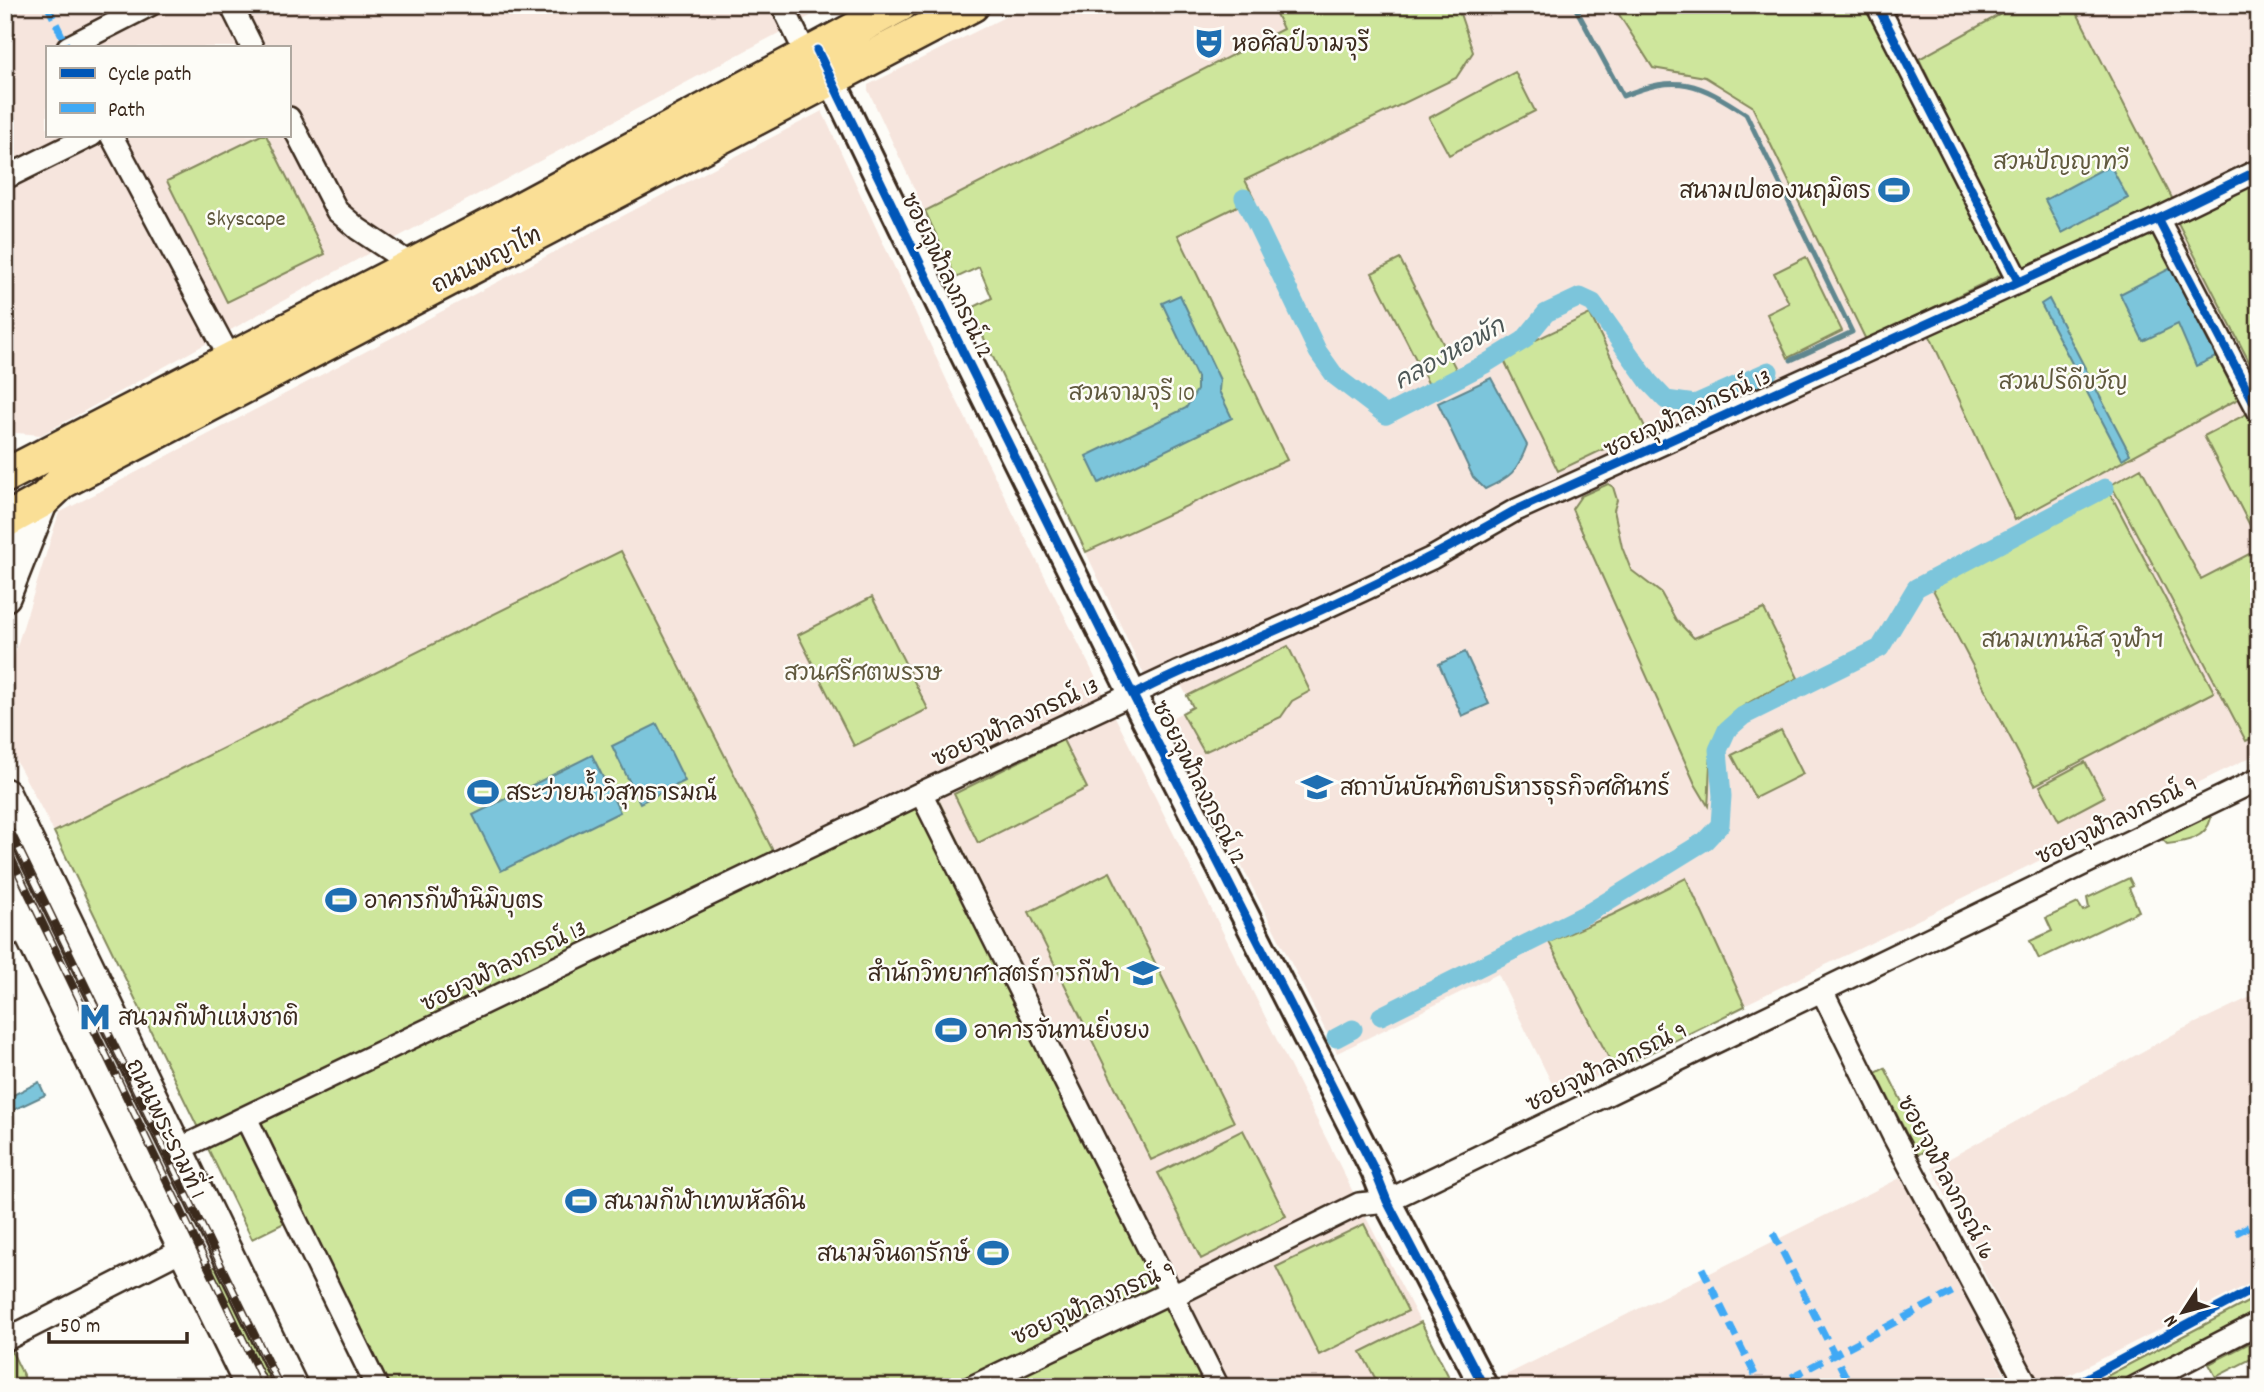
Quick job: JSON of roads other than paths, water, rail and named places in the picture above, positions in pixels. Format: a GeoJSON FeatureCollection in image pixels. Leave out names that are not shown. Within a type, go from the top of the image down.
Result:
{"type":"FeatureCollection","features":[{"type":"Feature","properties":{"kind":"main road","name":"ถนนพญาไท"},"geometry":{"type":"LineString","coordinates":[[5,521],[43,500],[62,482],[819,62],[900,5]]}},
{"type":"Feature","properties":{"kind":"main road","name":"ถนนพญาไท"},"geometry":{"type":"LineString","coordinates":[[13,467],[231,360],[412,265],[819,62],[972,5]]}},
{"type":"Feature","properties":{"kind":"main road"},"geometry":{"type":"LineString","coordinates":[[5,596],[43,500]]}},
{"type":"Feature","properties":{"kind":"main road","name":"ถนนพระรามที่ 1"},"geometry":{"type":"LineString","coordinates":[[5,794],[292,1387]]}},
{"type":"Feature","properties":{"kind":"main road","name":"ถนนพระรามที่ 1"},"geometry":{"type":"LineString","coordinates":[[5,883],[16,932],[184,1249],[251,1387]]}},
{"type":"Feature","properties":{"kind":"street"},"geometry":{"type":"LineString","coordinates":[[70,46],[150,5]]}},
{"type":"Feature","properties":{"kind":"street"},"geometry":{"type":"LineString","coordinates":[[231,5],[252,46]]}},
{"type":"Feature","properties":{"kind":"street"},"geometry":{"type":"LineString","coordinates":[[782,5],[819,62]]}},
{"type":"Feature","properties":{"kind":"street"},"geometry":{"type":"LineString","coordinates":[[1877,5],[2018,281]]}},
{"type":"Feature","properties":{"kind":"street","name":"ซอยจุฬาลงกรณ์ 12"},"geometry":{"type":"LineString","coordinates":[[819,62],[1133,695],[1484,1387]]}},
{"type":"Feature","properties":{"kind":"street"},"geometry":{"type":"LineString","coordinates":[[290,120],[337,211],[358,229],[412,265]]}},
{"type":"Feature","properties":{"kind":"street"},"geometry":{"type":"LineString","coordinates":[[5,178],[90,136]]}},
{"type":"Feature","properties":{"kind":"street"},"geometry":{"type":"LineString","coordinates":[[112,136],[231,360]]}},
{"type":"Feature","properties":{"kind":"street","name":"ซอยจุฬาลงกรณ์ 13"},"geometry":{"type":"LineString","coordinates":[[177,1150],[921,793],[1432,558],[1514,511],[2158,219],[2259,170]]}},
{"type":"Feature","properties":{"kind":"street"},"geometry":{"type":"LineString","coordinates":[[2158,219],[2259,412]]}},
{"type":"Feature","properties":{"kind":"street","name":"ซอยจุฬาลงกรณ์ 9"},"geometry":{"type":"LineString","coordinates":[[972,1387],[1171,1292],[1181,1292],[1366,1202],[1387,1200],[2259,779]]}},
{"type":"Feature","properties":{"kind":"street"},"geometry":{"type":"LineString","coordinates":[[921,793],[1218,1387]]}},
{"type":"Feature","properties":{"kind":"street","name":"ซอยจุฬาลงกรณ์ 16"},"geometry":{"type":"LineString","coordinates":[[1822,991],[1899,1146],[1956,1248],[2028,1387]]}},
{"type":"Feature","properties":{"kind":"street"},"geometry":{"type":"LineString","coordinates":[[246,1118],[377,1387]]}},
{"type":"Feature","properties":{"kind":"street"},"geometry":{"type":"LineString","coordinates":[[5,1340],[184,1249]]}},
{"type":"Feature","properties":{"kind":"street"},"geometry":{"type":"LineString","coordinates":[[2135,1387],[2259,1323]]}},
{"type":"Feature","properties":{"kind":"water"},"geometry":{"type":"Polygon","coordinates":[[[2110,165],[2128,198],[2062,233],[2045,200],[2110,165]]]}},
{"type":"Feature","properties":{"kind":"water"},"geometry":{"type":"Polygon","coordinates":[[[2171,268],[2216,357],[2196,366],[2178,324],[2143,341],[2120,294],[2171,268]]]}},
{"type":"Feature","properties":{"kind":"water"},"geometry":{"type":"Polygon","coordinates":[[[1180,295],[1220,380],[1219,391],[1232,418],[1099,483],[1086,456],[1186,408],[1197,390],[1197,377],[1162,303],[1180,295]]]}},
{"type":"Feature","properties":{"kind":"water"},"geometry":{"type":"Polygon","coordinates":[[[2049,299],[2130,454],[2122,459],[2041,304],[2049,299]]]}},
{"type":"Feature","properties":{"kind":"water"},"geometry":{"type":"Polygon","coordinates":[[[1491,378],[1527,445],[1512,473],[1485,489],[1473,477],[1438,403],[1491,378]]]}},
{"type":"Feature","properties":{"kind":"water"},"geometry":{"type":"Polygon","coordinates":[[[1465,652],[1489,704],[1462,716],[1439,664],[1465,652]]]}},
{"type":"Feature","properties":{"kind":"water"},"geometry":{"type":"Polygon","coordinates":[[[657,724],[685,781],[640,803],[612,746],[657,724]]]}},
{"type":"Feature","properties":{"kind":"water"},"geometry":{"type":"Polygon","coordinates":[[[592,755],[620,812],[501,871],[473,815],[592,755]]]}},
{"type":"Feature","properties":{"kind":"water"},"geometry":{"type":"Polygon","coordinates":[[[39,1082],[45,1095],[5,1114],[5,1099],[39,1082]]]}},
{"type":"Feature","properties":{"kind":"waterway"},"geometry":{"type":"LineString","coordinates":[[1574,5],[1623,96],[1659,85],[1688,85],[1715,95],[1746,114],[1852,332],[1791,360]]}},
{"type":"Feature","properties":{"kind":"waterway","name":"คลองหอพัก"},"geometry":{"type":"LineString","coordinates":[[1244,198],[1318,352],[1335,376],[1386,415],[1485,364],[1524,340],[1546,313],[1580,297],[1593,303],[1649,382],[1666,400],[1695,404],[1769,371]]}},
{"type":"Feature","properties":{"kind":"waterway"},"geometry":{"type":"LineString","coordinates":[[1381,1016],[1590,912],[1705,841],[1720,825],[1722,796],[1718,750],[1727,730],[1743,716],[1880,648],[1916,588],[2105,488]]}},
{"type":"Feature","properties":{"kind":"waterway"},"geometry":{"type":"LineString","coordinates":[[1336,1038],[1353,1029]]}},
{"type":"Feature","properties":{"kind":"railway"},"geometry":{"type":"LineString","coordinates":[[5,820],[280,1387]]}},
{"type":"Feature","properties":{"kind":"railway"},"geometry":{"type":"LineString","coordinates":[[5,845],[266,1387]]}},
{"type":"Feature","properties":{"kind":"place","name":"หอศิลป์จามจุรี"},"geometry":{"type":"Point","coordinates":[1209,43]}},
{"type":"Feature","properties":{"kind":"place","name":"สนามเปตองนฤมิตร"},"geometry":{"type":"Point","coordinates":[1894,190]}},
{"type":"Feature","properties":{"kind":"place","name":"สถาบันบัณฑิตบริหารธุรกิจศศินทร์"},"geometry":{"type":"Point","coordinates":[1317,787]}},
{"type":"Feature","properties":{"kind":"place","name":"สระว่ายน้ำวิสุทธารมณ์"},"geometry":{"type":"Point","coordinates":[483,792]}},
{"type":"Feature","properties":{"kind":"place","name":"อาคารกีฬานิมิบุตร"},"geometry":{"type":"Point","coordinates":[341,900]}},
{"type":"Feature","properties":{"kind":"place","name":"สำนักวิทยาศาสตร์การกีฬา"},"geometry":{"type":"Point","coordinates":[1143,973]}},
{"type":"Feature","properties":{"kind":"place","name":"สนามกีฬาแห่งชาติ"},"geometry":{"type":"Point","coordinates":[95,1017]}},
{"type":"Feature","properties":{"kind":"place","name":"อาคารจันทนยิ่งยง"},"geometry":{"type":"Point","coordinates":[951,1030]}},
{"type":"Feature","properties":{"kind":"place","name":"สนามกีฬาเทพหัสดิน"},"geometry":{"type":"Point","coordinates":[581,1201]}},
{"type":"Feature","properties":{"kind":"place","name":"สนามจินดารักษ์"},"geometry":{"type":"Point","coordinates":[993,1253]}},
{"type":"Feature","properties":{"kind":"park label","name":"สวนปัญญาทวี"},"geometry":{"type":"Point","coordinates":[2061,161]}},
{"type":"Feature","properties":{"kind":"park label","name":"Skyscape"},"geometry":{"type":"Point","coordinates":[246,217]}},
{"type":"Feature","properties":{"kind":"park label","name":"สวนปรีดีขวัญ"},"geometry":{"type":"Point","coordinates":[2063,381]}},
{"type":"Feature","properties":{"kind":"park label","name":"สวนจามจุรี 10"},"geometry":{"type":"Point","coordinates":[1132,392]}},
{"type":"Feature","properties":{"kind":"park label","name":"สนามเทนนิส จุฬาฯ"},"geometry":{"type":"Point","coordinates":[2073,639]}},
{"type":"Feature","properties":{"kind":"park label","name":"สวนศรีศตพรรษ"},"geometry":{"type":"Point","coordinates":[863,672]}}]}
